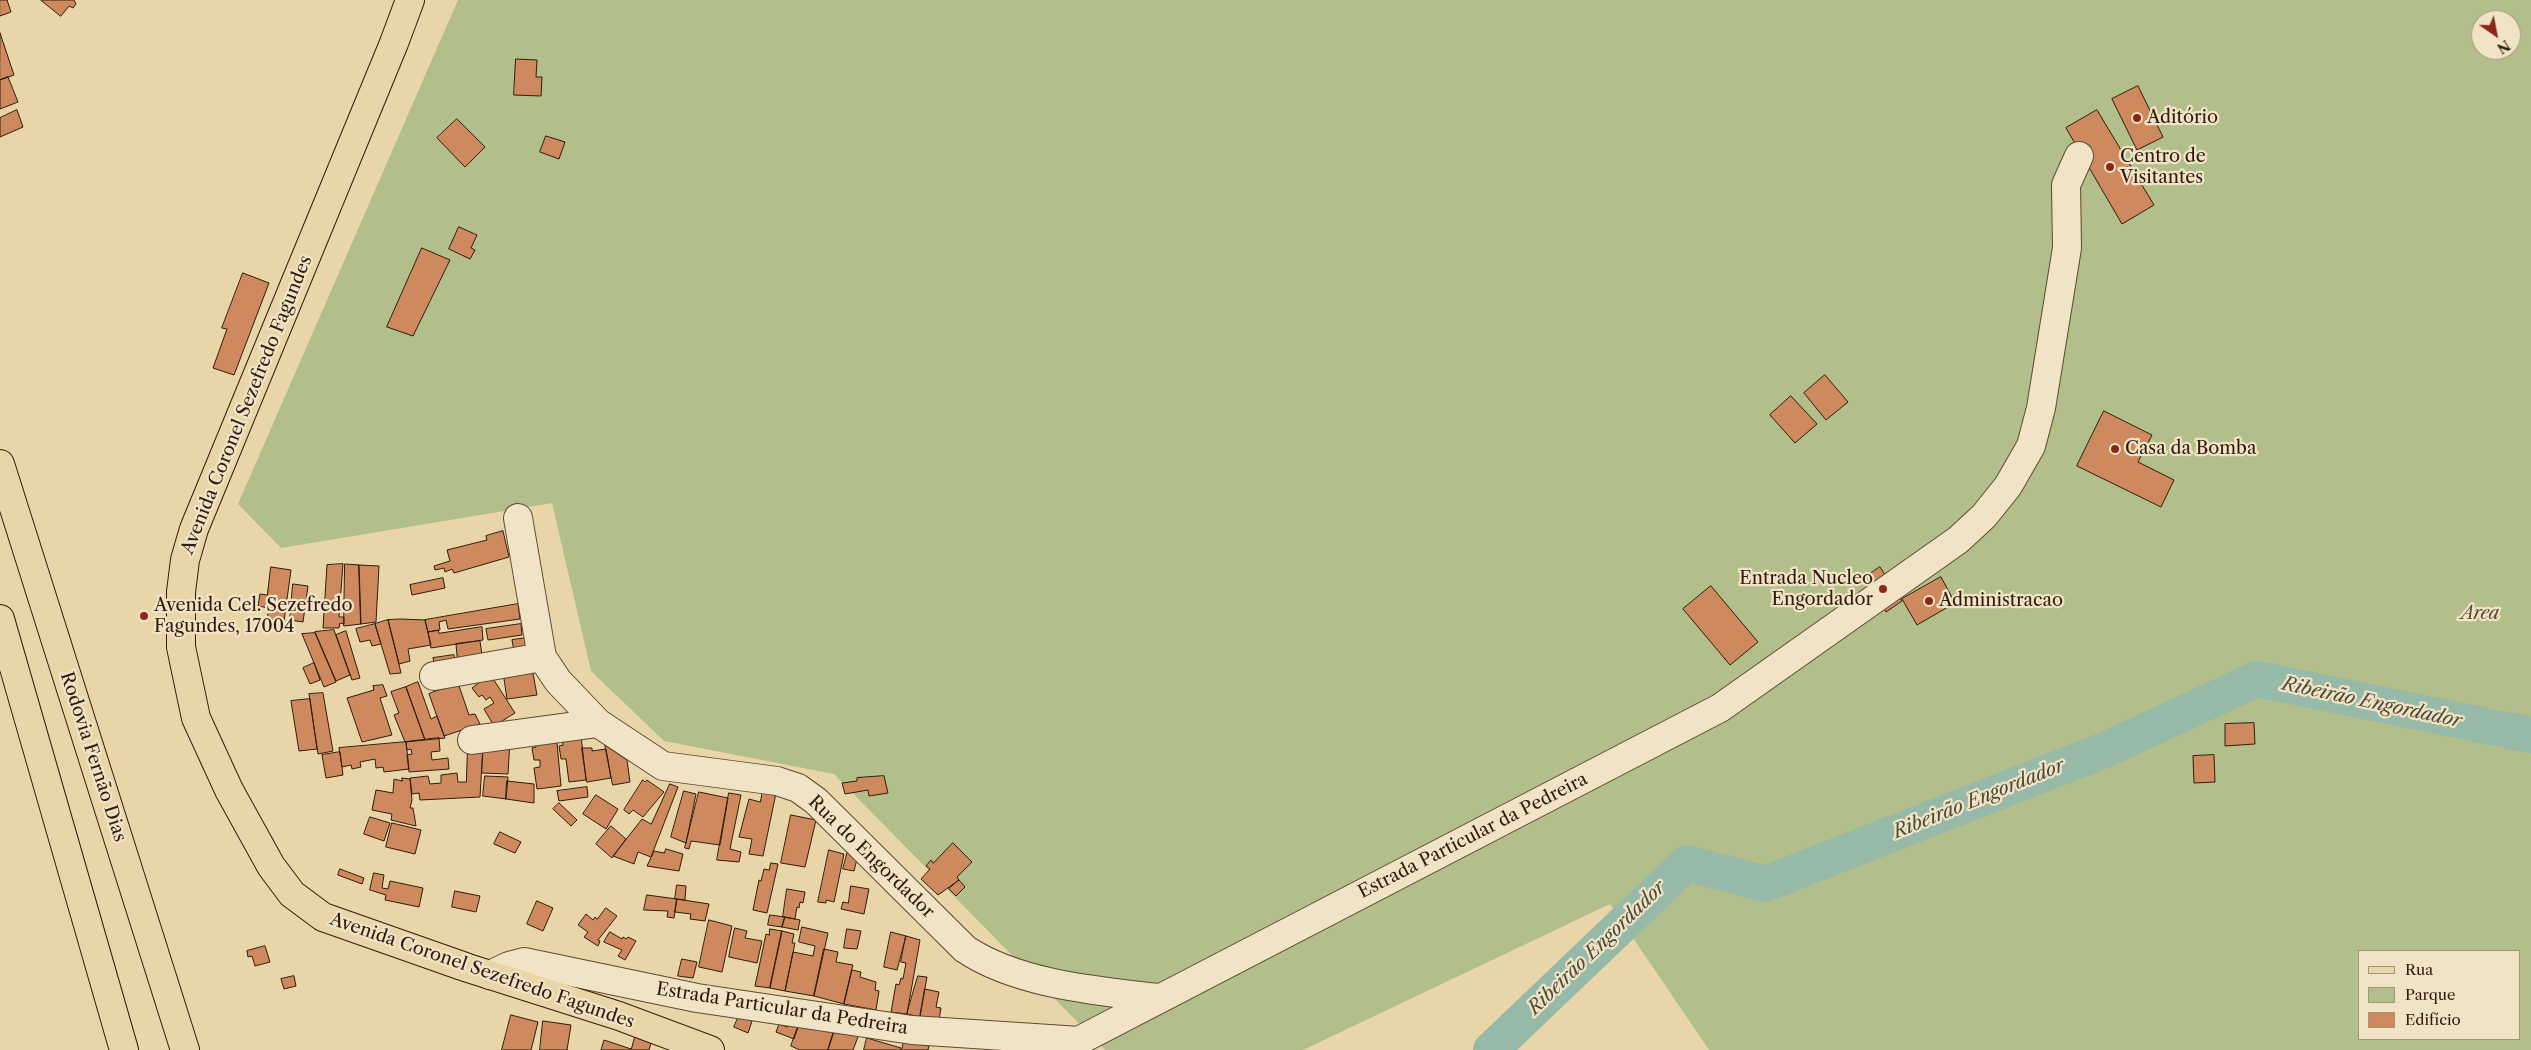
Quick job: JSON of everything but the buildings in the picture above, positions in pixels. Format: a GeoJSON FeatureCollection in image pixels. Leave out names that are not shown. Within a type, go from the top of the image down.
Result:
{"type":"FeatureCollection","features":[{"type":"Feature","properties":{"kind":"main road","name":"Avenida Coronel Sezefredo Fagundes"},"geometry":{"type":"LineString","coordinates":[[410,0],[194,529],[185,560],[181,592],[181,647],[200,727],[271,866],[292,894],[323,916],[490,975],[619,1016],[710,1050]]}},
{"type":"Feature","properties":{"kind":"main road","name":"Rodovia Fernão Dias"},"geometry":{"type":"LineString","coordinates":[[0,464],[185,1050]]}},
{"type":"Feature","properties":{"kind":"main road"},"geometry":{"type":"LineString","coordinates":[[0,619],[124,1050]]}},
{"type":"Feature","properties":{"kind":"street","name":"Estrada Particular da Pedreira"},"geometry":{"type":"LineString","coordinates":[[490,975],[509,966],[524,962],[697,998],[912,1030],[1070,1045],[1705,716],[1740,695],[1958,540],[1984,516],[2008,486],[2031,446],[2041,408],[2067,248],[2066,185],[2079,156]]}},
{"type":"Feature","properties":{"kind":"street","name":"Rua do Engordador"},"geometry":{"type":"LineString","coordinates":[[518,518],[542,657],[558,681],[598,723],[663,766],[777,781],[798,788],[816,801],[965,949],[986,962],[1078,989],[1158,998]]}},
{"type":"Feature","properties":{"kind":"street"},"geometry":{"type":"LineString","coordinates":[[434,676],[542,657]]}},
{"type":"Feature","properties":{"kind":"street"},"geometry":{"type":"LineString","coordinates":[[472,740],[598,723]]}},
{"type":"Feature","properties":{"kind":"green space","name":"Area"},"geometry":{"type":"Polygon","coordinates":[[[458,0],[2531,0],[2531,1050],[1709,1050],[1610,904],[1303,1050],[1105,1050],[834,774],[664,741],[591,671],[552,503],[281,548],[238,504],[458,0]]]}},
{"type":"Feature","properties":{"kind":"waterway","name":"Ribeirão Engordador"},"geometry":{"type":"LineString","coordinates":[[1491,1050],[1687,863],[1765,884],[2107,749],[2257,679],[2531,735]]}},
{"type":"Feature","properties":{"kind":"place","name":"Aditório"},"geometry":{"type":"Point","coordinates":[2137,118]}},
{"type":"Feature","properties":{"kind":"place","name":"Centro de Visitantes"},"geometry":{"type":"Point","coordinates":[2110,167]}},
{"type":"Feature","properties":{"kind":"place","name":"Casa da Bomba"},"geometry":{"type":"Point","coordinates":[2115,449]}},
{"type":"Feature","properties":{"kind":"place","name":"Entrada Nucleo Engordador"},"geometry":{"type":"Point","coordinates":[1883,589]}},
{"type":"Feature","properties":{"kind":"place","name":"Administracao"},"geometry":{"type":"Point","coordinates":[1929,601]}},
{"type":"Feature","properties":{"kind":"place","name":"Avenida Cel. Sezefredo Fagundes, 17004"},"geometry":{"type":"Point","coordinates":[144,616]}}]}
